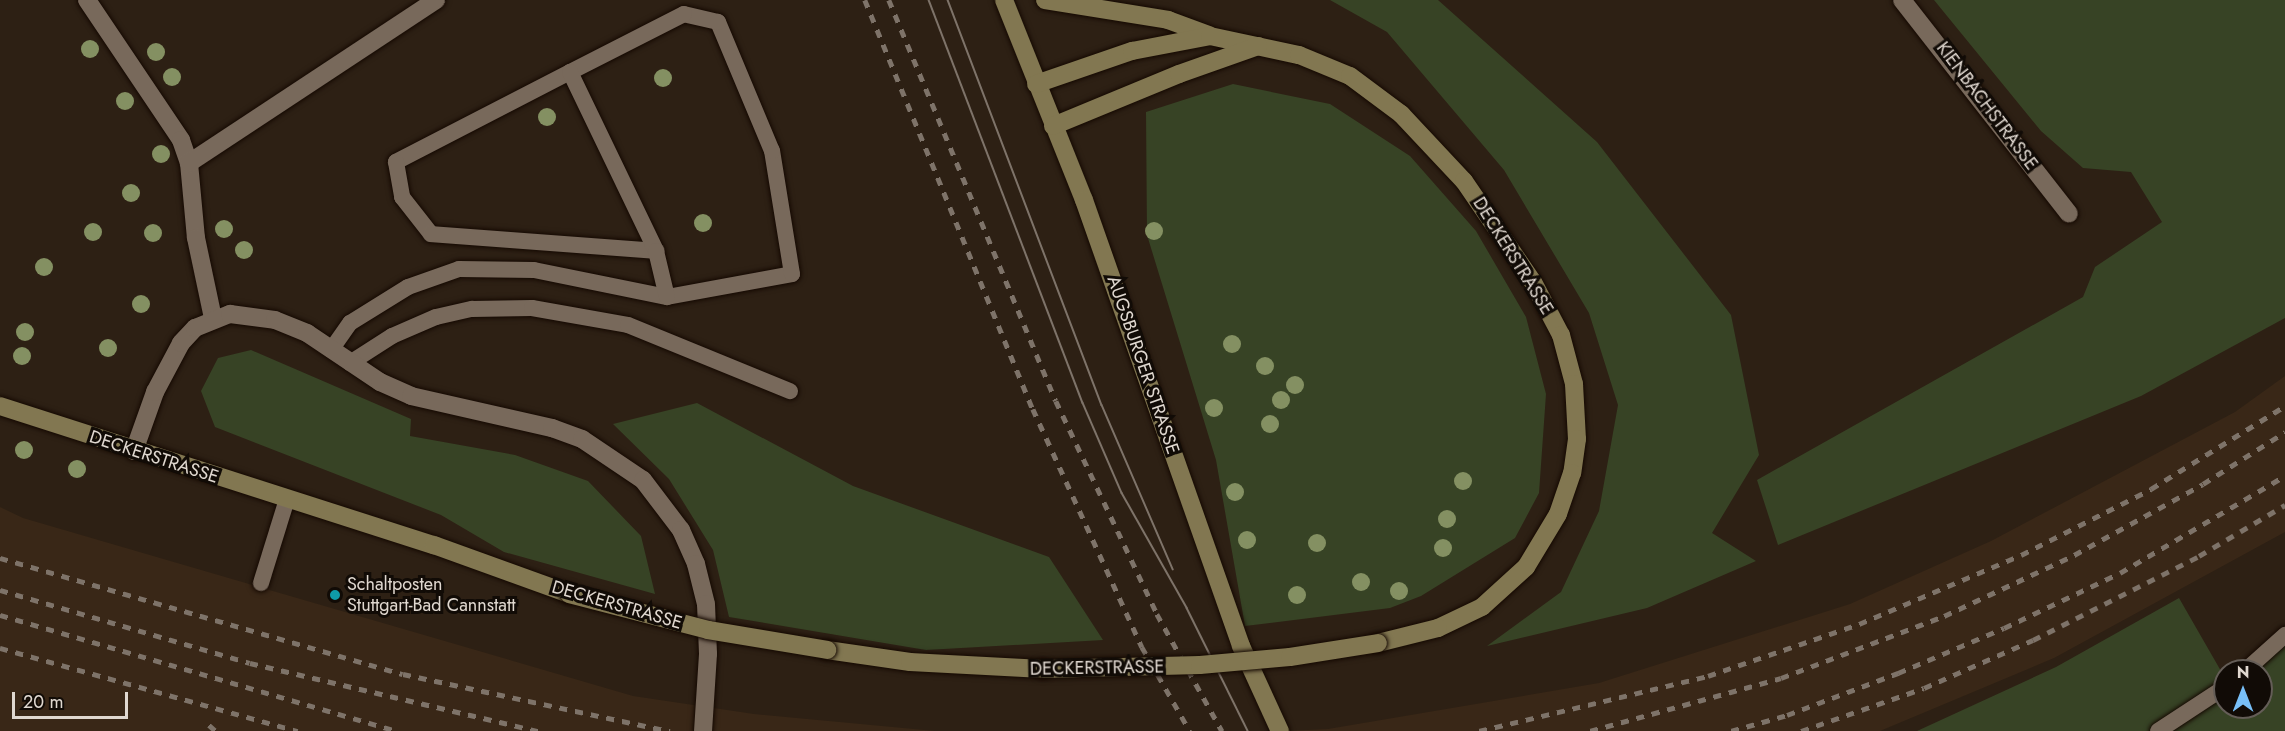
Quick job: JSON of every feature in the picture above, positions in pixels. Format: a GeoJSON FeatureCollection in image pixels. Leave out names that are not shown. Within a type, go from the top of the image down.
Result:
{"type":"FeatureCollection","features":[{"type":"Feature","properties":{"kind":"street"},"geometry":{"type":"LineString","coordinates":[[87,0],[181,140],[189,163],[196,238],[213,318]]}},
{"type":"Feature","properties":{"kind":"street"},"geometry":{"type":"LineString","coordinates":[[189,163],[436,0]]}},
{"type":"Feature","properties":{"kind":"street","name":"AUGSBURGER STRASSE"},"geometry":{"type":"LineString","coordinates":[[1004,0],[1113,277],[1241,646],[1280,731]]}},
{"type":"Feature","properties":{"kind":"street"},"geometry":{"type":"LineString","coordinates":[[1045,0],[1168,20],[1210,36]]}},
{"type":"Feature","properties":{"kind":"street","name":"KIENBACHSTRASSE"},"geometry":{"type":"LineString","coordinates":[[1902,0],[2069,214]]}},
{"type":"Feature","properties":{"kind":"street","name":"DECKERSTRASSE"},"geometry":{"type":"LineString","coordinates":[[0,406],[134,451],[434,545],[569,594],[708,630],[910,662],[1043,669],[1200,665],[1378,643],[1438,628],[1469,615],[1494,598],[1526,567],[1551,530],[1572,473],[1577,439],[1574,384],[1561,335],[1533,282],[1481,204],[1443,156],[1401,114],[1350,76],[1299,54],[1210,36],[1132,51],[1036,84]]}},
{"type":"Feature","properties":{"kind":"street"},"geometry":{"type":"LineString","coordinates":[[1053,126],[1179,74],[1258,46]]}},
{"type":"Feature","properties":{"kind":"street"},"geometry":{"type":"LineString","coordinates":[[134,451],[155,392],[181,343],[195,328],[213,318],[231,314],[275,320],[307,333],[380,382],[411,396],[552,428],[582,439],[643,480],[681,530],[696,564],[706,604],[708,654],[703,731]]}},
{"type":"Feature","properties":{"kind":"lane"},"geometry":{"type":"LineString","coordinates":[[331,350],[350,323],[408,287],[459,269],[534,270],[667,297],[792,274],[772,151],[718,22],[684,14],[396,162],[402,197],[431,234],[656,251]]}},
{"type":"Feature","properties":{"kind":"lane"},"geometry":{"type":"LineString","coordinates":[[570,72],[656,251],[667,297]]}},
{"type":"Feature","properties":{"kind":"lane"},"geometry":{"type":"LineString","coordinates":[[350,363],[392,336],[436,317],[471,309],[532,308],[628,325],[790,391]]}},
{"type":"Feature","properties":{"kind":"lane"},"geometry":{"type":"LineString","coordinates":[[261,583],[287,499]]}},
{"type":"Feature","properties":{"kind":"lane"},"geometry":{"type":"LineString","coordinates":[[2258,659],[2285,635]]}},
{"type":"Feature","properties":{"kind":"lane"},"geometry":{"type":"LineString","coordinates":[[2158,731],[2213,695]]}},
{"type":"Feature","properties":{"kind":"shaded area"},"geometry":{"type":"Polygon","coordinates":[[[2285,376],[2285,532],[2054,658],[1880,731],[1284,731],[1328,729],[1599,683],[1850,604],[1991,541],[2235,412],[2285,376]]]}},
{"type":"Feature","properties":{"kind":"shaded area"},"geometry":{"type":"Polygon","coordinates":[[[0,507],[23,518],[633,696],[754,714],[935,731],[0,731],[0,507]]]}},
{"type":"Feature","properties":{"kind":"green space"},"geometry":{"type":"Polygon","coordinates":[[[1330,0],[1438,0],[1597,142],[1731,315],[1759,455],[1712,533],[1756,561],[1647,608],[1487,646],[1561,592],[1599,511],[1618,405],[1589,313],[1504,170],[1387,32],[1330,0]]]}},
{"type":"Feature","properties":{"kind":"green space"},"geometry":{"type":"Polygon","coordinates":[[[1934,0],[2285,0],[2285,318],[2141,396],[1778,545],[1757,480],[2083,297],[2095,267],[2162,222],[2131,172],[2083,168],[2041,131],[1934,0]]]}},
{"type":"Feature","properties":{"kind":"green space"},"geometry":{"type":"Polygon","coordinates":[[[1233,84],[1330,104],[1410,156],[1476,231],[1526,317],[1546,394],[1539,493],[1515,538],[1421,596],[1390,608],[1245,626],[1216,460],[1147,235],[1146,112],[1233,84]]]}},
{"type":"Feature","properties":{"kind":"green space"},"geometry":{"type":"Polygon","coordinates":[[[251,350],[411,419],[410,436],[515,455],[588,481],[641,536],[655,594],[504,552],[441,515],[215,427],[201,391],[218,358],[251,350]]]}},
{"type":"Feature","properties":{"kind":"green space"},"geometry":{"type":"Polygon","coordinates":[[[697,403],[853,486],[1049,557],[1103,640],[926,650],[729,617],[713,550],[669,479],[613,424],[697,403]]]}},
{"type":"Feature","properties":{"kind":"green space"},"geometry":{"type":"Polygon","coordinates":[[[2179,598],[2214,659],[2213,719],[2273,719],[2273,659],[2268,659],[2285,644],[2285,731],[1917,731],[2056,667],[2179,598]]]}},
{"type":"Feature","properties":{"kind":"tram line"},"geometry":{"type":"LineString","coordinates":[[929,0],[1083,403],[1122,493],[1187,608],[1248,731]]}},
{"type":"Feature","properties":{"kind":"tram line"},"geometry":{"type":"LineString","coordinates":[[948,0],[1102,405],[1173,569]]}},
{"type":"Feature","properties":{"kind":"railway"},"geometry":{"type":"LineString","coordinates":[[865,0],[1033,409],[1142,647],[1190,731]]}},
{"type":"Feature","properties":{"kind":"railway"},"geometry":{"type":"LineString","coordinates":[[889,0],[1056,401],[1157,614],[1222,731]]}},
{"type":"Feature","properties":{"kind":"railway"},"geometry":{"type":"LineString","coordinates":[[1479,731],[1708,676],[1859,624],[2021,555],[2151,489],[2285,406]]}},
{"type":"Feature","properties":{"kind":"railway"},"geometry":{"type":"LineString","coordinates":[[1590,731],[1781,678],[1944,616],[2074,555],[2203,484],[2285,432]]}},
{"type":"Feature","properties":{"kind":"railway"},"geometry":{"type":"LineString","coordinates":[[1731,731],[1787,715],[1898,673],[2004,628],[2120,573],[2285,476]]}},
{"type":"Feature","properties":{"kind":"railway"},"geometry":{"type":"LineString","coordinates":[[1801,731],[1924,688],[2033,640],[2199,556],[2285,505]]}},
{"type":"Feature","properties":{"kind":"railway"},"geometry":{"type":"LineString","coordinates":[[0,558],[403,674],[670,731]]}},
{"type":"Feature","properties":{"kind":"railway"},"geometry":{"type":"LineString","coordinates":[[0,590],[250,663],[538,731]]}},
{"type":"Feature","properties":{"kind":"railway"},"geometry":{"type":"LineString","coordinates":[[0,615],[397,731]]}},
{"type":"Feature","properties":{"kind":"railway"},"geometry":{"type":"LineString","coordinates":[[0,648],[298,731]]}},
{"type":"Feature","properties":{"kind":"railway"},"geometry":{"type":"LineString","coordinates":[[209,725],[216,731]]}},
{"type":"Feature","properties":{"kind":"place","name":"Schaltposten Stuttgart-Bad Cannstatt"},"geometry":{"type":"Point","coordinates":[335,595]}}]}
